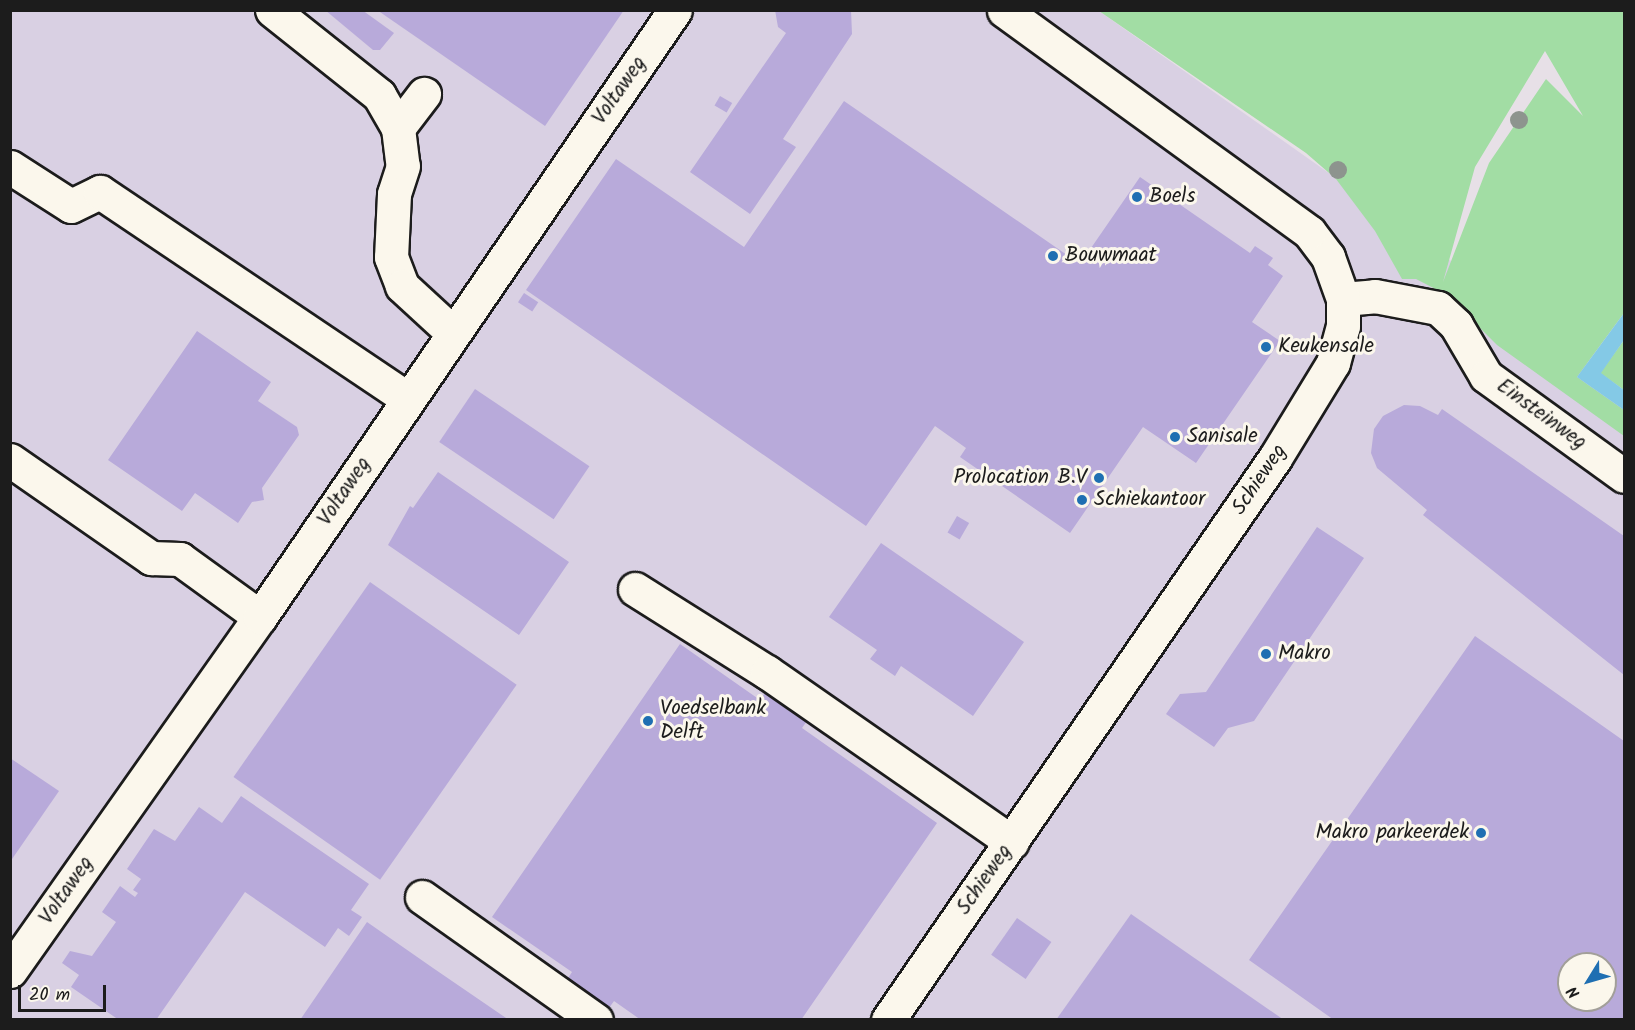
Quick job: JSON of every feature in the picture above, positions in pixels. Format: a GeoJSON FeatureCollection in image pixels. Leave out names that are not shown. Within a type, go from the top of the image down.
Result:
{"type":"FeatureCollection","features":[{"type":"Feature","properties":{"kind":"street"},"geometry":{"type":"LineString","coordinates":[[272,10],[379,95],[398,128],[403,166],[394,194],[391,257],[402,286],[453,333]]}},
{"type":"Feature","properties":{"kind":"street","name":"Voltaweg"},"geometry":{"type":"LineString","coordinates":[[10,970],[260,617],[675,10]]}},
{"type":"Feature","properties":{"kind":"street","name":"Schieweg"},"geometry":{"type":"LineString","coordinates":[[888,1020],[1012,842],[1312,400],[1333,363],[1343,326],[1343,299],[1328,257],[1309,232],[1004,10]]}},
{"type":"Feature","properties":{"kind":"street"},"geometry":{"type":"LineString","coordinates":[[398,128],[424,94]]}},
{"type":"Feature","properties":{"kind":"street"},"geometry":{"type":"LineString","coordinates":[[10,167],[71,206],[100,192],[408,399]]}},
{"type":"Feature","properties":{"kind":"street","name":"Einsteinweg"},"geometry":{"type":"LineString","coordinates":[[1343,299],[1375,296],[1438,308],[1456,325],[1486,376],[1624,476]]}},
{"type":"Feature","properties":{"kind":"street"},"geometry":{"type":"LineString","coordinates":[[10,460],[151,558],[180,559],[260,617]]}},
{"type":"Feature","properties":{"kind":"street"},"geometry":{"type":"LineString","coordinates":[[635,589],[767,672],[1012,842]]}},
{"type":"Feature","properties":{"kind":"street"},"geometry":{"type":"LineString","coordinates":[[422,897],[596,1020]]}},
{"type":"Feature","properties":{"kind":"shaded area"},"geometry":{"type":"Polygon","coordinates":[[[10,11],[1099,11],[1418,236],[1624,391],[1624,1019],[11,1019],[10,11]]]}},
{"type":"Feature","properties":{"kind":"green space"},"geometry":{"type":"Polygon","coordinates":[[[1099,11],[1624,11],[1624,313],[1577,377],[1624,410],[1624,436],[1497,345],[1447,295],[1416,279],[1402,279],[1375,231],[1336,179],[1306,153],[1099,11]],[[1545,51],[1475,167],[1443,282],[1489,163],[1546,79],[1583,116],[1545,51]]]}},
{"type":"Feature","properties":{"kind":"green space"},"geometry":{"type":"Polygon","coordinates":[[[1624,340],[1624,390],[1600,373],[1624,340]]]}},
{"type":"Feature","properties":{"kind":"water"},"geometry":{"type":"Polygon","coordinates":[[[1624,313],[1624,340],[1601,373],[1624,390],[1624,410],[1577,377],[1624,313]]]}},
{"type":"Feature","properties":{"kind":"building"},"geometry":{"type":"Polygon","coordinates":[[[325,10],[362,10],[394,33],[380,50],[373,50],[325,10]]]}},
{"type":"Feature","properties":{"kind":"building"},"geometry":{"type":"Polygon","coordinates":[[[377,10],[624,10],[545,126],[377,10]]]}},
{"type":"Feature","properties":{"kind":"building"},"geometry":{"type":"Polygon","coordinates":[[[775,10],[851,10],[852,34],[783,139],[796,147],[750,214],[690,172],[786,33],[778,27],[775,10]]]}},
{"type":"Feature","properties":{"kind":"building"},"geometry":{"type":"Polygon","coordinates":[[[720,96],[732,103],[727,113],[714,106],[720,96]]]}},
{"type":"Feature","properties":{"kind":"building"},"geometry":{"type":"Polygon","coordinates":[[[844,101],[1080,264],[1140,177],[1250,253],[1255,246],[1273,258],[1268,265],[1283,276],[1252,322],[1280,341],[1196,463],[1143,427],[1070,533],[960,457],[966,448],[935,426],[866,526],[526,290],[616,159],[744,247],[844,101]]]}},
{"type":"Feature","properties":{"kind":"building"},"geometry":{"type":"Polygon","coordinates":[[[524,293],[538,302],[532,311],[518,302],[524,293]]]}},
{"type":"Feature","properties":{"kind":"building"},"geometry":{"type":"Polygon","coordinates":[[[197,331],[271,382],[258,401],[297,427],[299,435],[262,488],[264,500],[252,502],[238,523],[195,493],[182,511],[108,460],[197,331]]]}},
{"type":"Feature","properties":{"kind":"building"},"geometry":{"type":"Polygon","coordinates":[[[475,389],[589,466],[554,519],[439,442],[475,389]]]}},
{"type":"Feature","properties":{"kind":"building"},"geometry":{"type":"Polygon","coordinates":[[[1404,405],[1420,406],[1438,415],[1442,409],[1624,536],[1624,675],[1423,515],[1427,510],[1377,468],[1371,453],[1374,429],[1383,416],[1404,405]]]}},
{"type":"Feature","properties":{"kind":"building"},"geometry":{"type":"Polygon","coordinates":[[[438,472],[569,562],[519,635],[388,545],[410,506],[413,508],[438,472]]]}},
{"type":"Feature","properties":{"kind":"building"},"geometry":{"type":"Polygon","coordinates":[[[957,516],[969,523],[960,539],[948,532],[957,516]]]}},
{"type":"Feature","properties":{"kind":"building"},"geometry":{"type":"Polygon","coordinates":[[[1317,527],[1364,558],[1254,721],[1228,728],[1214,747],[1166,714],[1180,694],[1206,692],[1317,527]]]}},
{"type":"Feature","properties":{"kind":"building"},"geometry":{"type":"Polygon","coordinates":[[[881,543],[1024,642],[973,716],[901,666],[895,676],[870,659],[877,650],[829,617],[881,543]]]}},
{"type":"Feature","properties":{"kind":"building"},"geometry":{"type":"Polygon","coordinates":[[[370,582],[517,685],[380,880],[233,777],[370,582]]]}},
{"type":"Feature","properties":{"kind":"building","name":"Makro parkeerdek"},"geometry":{"type":"Polygon","coordinates":[[[1475,636],[1624,741],[1624,1020],[1334,1020],[1249,960],[1475,636]]]}},
{"type":"Feature","properties":{"kind":"building"},"geometry":{"type":"Polygon","coordinates":[[[680,644],[760,700],[767,690],[809,718],[802,728],[937,823],[801,1020],[641,1020],[614,1001],[604,1015],[563,986],[572,972],[492,917],[680,644]]]}},
{"type":"Feature","properties":{"kind":"building"},"geometry":{"type":"Polygon","coordinates":[[[10,758],[59,791],[10,862],[10,758]]]}},
{"type":"Feature","properties":{"kind":"building"},"geometry":{"type":"Polygon","coordinates":[[[241,796],[369,884],[351,910],[362,917],[349,936],[338,928],[325,947],[245,892],[156,1020],[119,1020],[71,987],[79,975],[62,963],[70,951],[92,956],[116,922],[102,912],[120,886],[135,897],[138,893],[133,890],[141,879],[127,869],[154,829],[175,841],[199,807],[222,823],[241,796]]]}},
{"type":"Feature","properties":{"kind":"building"},"geometry":{"type":"Polygon","coordinates":[[[1131,914],[1284,1020],[1056,1020],[1131,914]]]}},
{"type":"Feature","properties":{"kind":"building"},"geometry":{"type":"Polygon","coordinates":[[[1017,918],[1051,942],[1026,979],[991,955],[1017,918]]]}},
{"type":"Feature","properties":{"kind":"building"},"geometry":{"type":"Polygon","coordinates":[[[367,922],[433,968],[509,1020],[300,1020],[367,922]]]}},
{"type":"Feature","properties":{"kind":"place","name":"Boels"},"geometry":{"type":"Point","coordinates":[1137,197]}},
{"type":"Feature","properties":{"kind":"place","name":"Bouwmaat"},"geometry":{"type":"Point","coordinates":[1053,256]}},
{"type":"Feature","properties":{"kind":"place","name":"Keukensale"},"geometry":{"type":"Point","coordinates":[1266,347]}},
{"type":"Feature","properties":{"kind":"place","name":"Sanisale"},"geometry":{"type":"Point","coordinates":[1175,437]}},
{"type":"Feature","properties":{"kind":"place","name":"Prolocation B.V"},"geometry":{"type":"Point","coordinates":[1099,478]}},
{"type":"Feature","properties":{"kind":"place","name":"Schiekantoor"},"geometry":{"type":"Point","coordinates":[1082,500]}},
{"type":"Feature","properties":{"kind":"place","name":"Makro"},"geometry":{"type":"Point","coordinates":[1266,654]}},
{"type":"Feature","properties":{"kind":"place","name":"Voedselbank Delft"},"geometry":{"type":"Point","coordinates":[648,721]}},
{"type":"Feature","properties":{"kind":"place","name":"Makro parkeerdek"},"geometry":{"type":"Point","coordinates":[1481,833]}}]}
